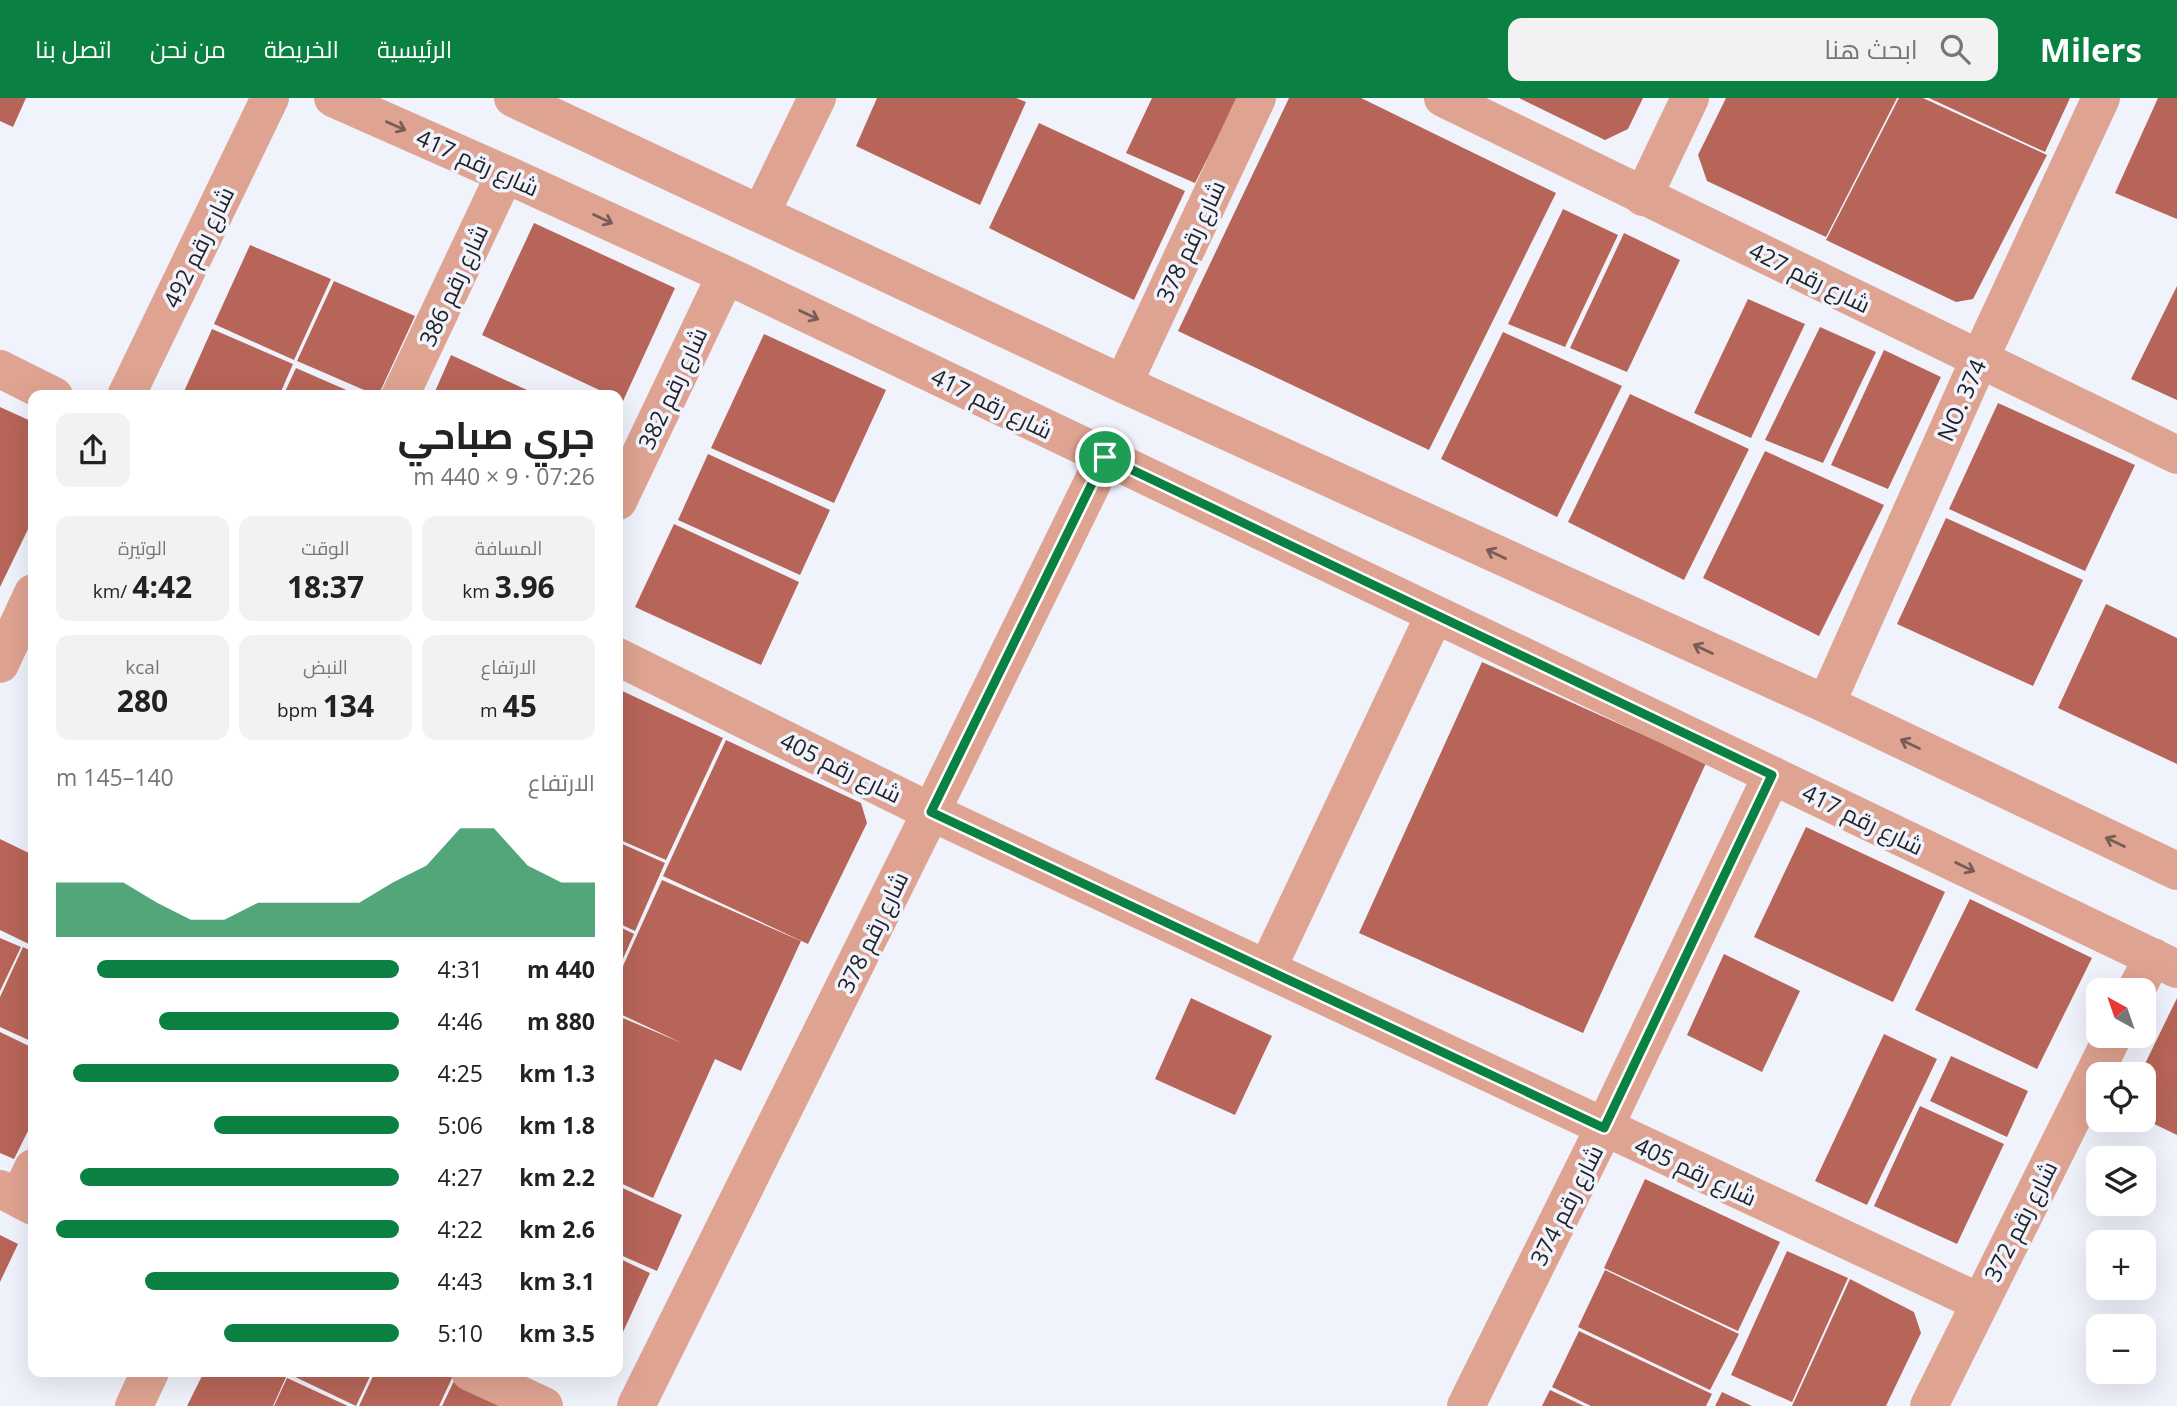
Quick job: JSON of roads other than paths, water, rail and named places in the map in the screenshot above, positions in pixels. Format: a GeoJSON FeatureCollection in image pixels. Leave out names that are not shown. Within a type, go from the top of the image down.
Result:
{"type":"FeatureCollection","features":[{"type":"Feature","properties":{"kind":"street","name":"شارع رقم 492"},"geometry":{"type":"LineString","coordinates":[[129,390],[270,98]]}},
{"type":"Feature","properties":{"kind":"street","name":"شارع رقم 417"},"geometry":{"type":"LineString","coordinates":[[333,98],[726,275],[1772,775],[2155,972]]}},
{"type":"Feature","properties":{"kind":"street"},"geometry":{"type":"LineString","coordinates":[[761,213],[817,98]]}},
{"type":"Feature","properties":{"kind":"street","name":"شارع رقم 378"},"geometry":{"type":"LineString","coordinates":[[1123,384],[1257,98]]}},
{"type":"Feature","properties":{"kind":"street","name":"شارع رقم 427"},"geometry":{"type":"LineString","coordinates":[[1443,98],[2177,455]]}},
{"type":"Feature","properties":{"kind":"street"},"geometry":{"type":"LineString","coordinates":[[1643,197],[1690,98]]}},
{"type":"Feature","properties":{"kind":"street","name":"NO. 374"},"geometry":{"type":"LineString","coordinates":[[1826,704],[1980,358],[2101,98]]}},
{"type":"Feature","properties":{"kind":"street"},"geometry":{"type":"LineString","coordinates":[[534,102],[1123,384],[2176,866]]}},
{"type":"Feature","properties":{"kind":"street","name":"شارع رقم 386"},"geometry":{"type":"LineString","coordinates":[[403,390],[505,174]]}},
{"type":"Feature","properties":{"kind":"street","name":"شارع رقم 382"},"geometry":{"type":"LineString","coordinates":[[623,491],[726,275]]}},
{"type":"Feature","properties":{"kind":"street"},"geometry":{"type":"LineString","coordinates":[[0,369],[42,390]]}},
{"type":"Feature","properties":{"kind":"street","name":"شارع رقم 378"},"geometry":{"type":"LineString","coordinates":[[636,1406],[1105,457]]}},
{"type":"Feature","properties":{"kind":"street"},"geometry":{"type":"LineString","coordinates":[[0,664],[28,604]]}},
{"type":"Feature","properties":{"kind":"street"},"geometry":{"type":"LineString","coordinates":[[1267,969],[1435,614]]}},
{"type":"Feature","properties":{"kind":"street","name":"شارع رقم 405"},"geometry":{"type":"LineString","coordinates":[[623,659],[931,812],[1979,1303]]}},
{"type":"Feature","properties":{"kind":"street","name":"شارع رقم 374"},"geometry":{"type":"LineString","coordinates":[[1465,1406],[1604,1128],[1772,775]]}},
{"type":"Feature","properties":{"kind":"street","name":"شارع رقم 372"},"geometry":{"type":"LineString","coordinates":[[1929,1406],[2107,1048]]}},
{"type":"Feature","properties":{"kind":"street"},"geometry":{"type":"LineString","coordinates":[[134,1406],[148,1377]]}},
{"type":"Feature","properties":{"kind":"street"},"geometry":{"type":"LineString","coordinates":[[481,1377],[544,1406]]}}]}
